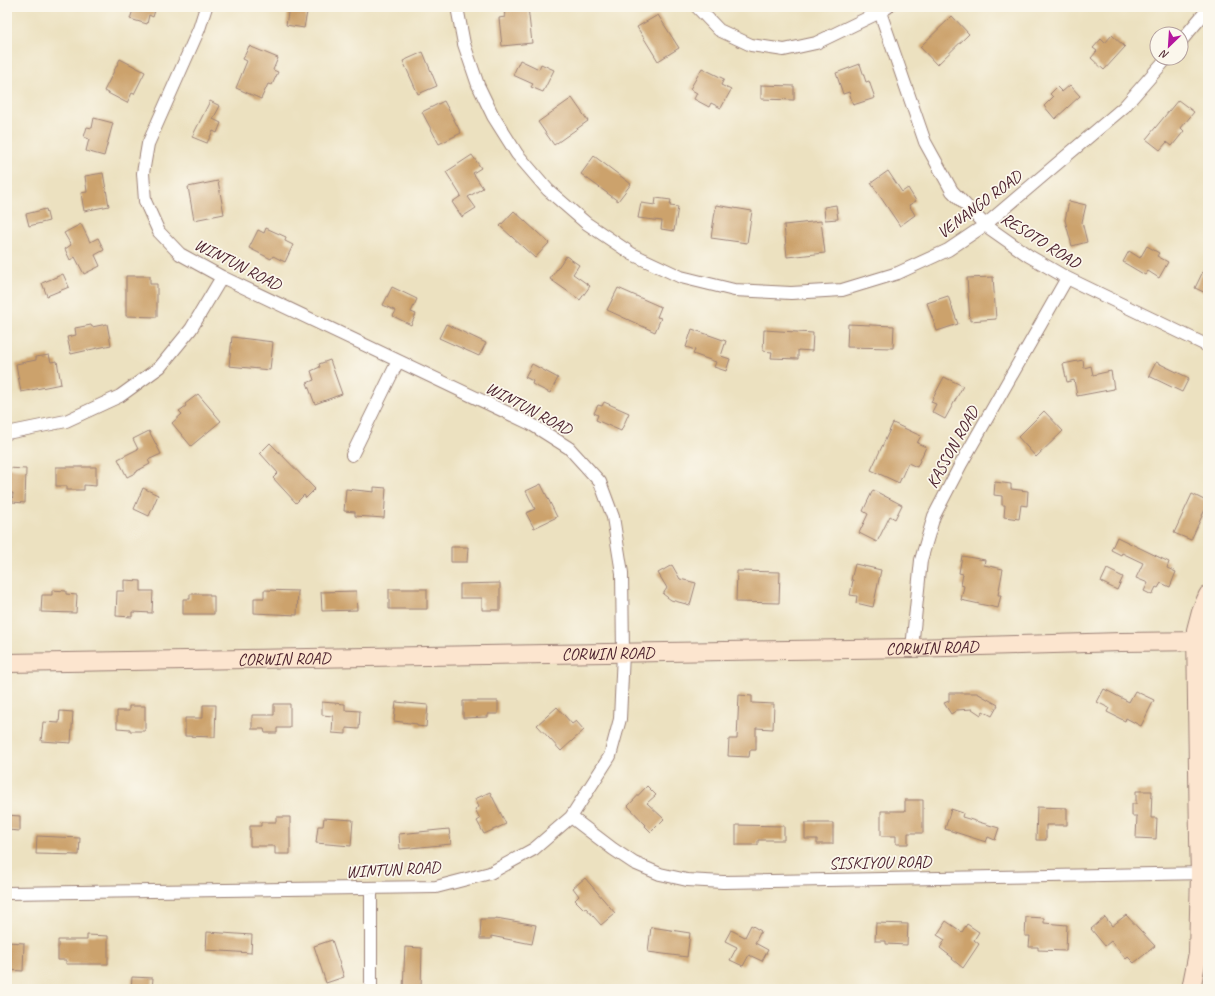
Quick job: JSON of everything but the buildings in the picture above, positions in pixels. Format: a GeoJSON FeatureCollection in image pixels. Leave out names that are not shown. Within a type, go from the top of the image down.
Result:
{"type":"FeatureCollection","features":[{"type":"Feature","properties":{"kind":"main road"},"geometry":{"type":"LineString","coordinates":[[1191,989],[1198,953],[1204,873],[1199,839],[1202,641],[1196,630],[1198,620],[1208,595]]}},
{"type":"Feature","properties":{"kind":"main road","name":"CORWIN ROAD"},"geometry":{"type":"LineString","coordinates":[[7,663],[912,648],[1202,641]]}},
{"type":"Feature","properties":{"kind":"street","name":"WINTUN ROAD"},"geometry":{"type":"LineString","coordinates":[[7,893],[436,887],[490,873],[534,849],[571,817],[610,756],[620,719],[623,653],[622,573],[613,517],[600,482],[569,448],[537,428],[222,277],[180,254],[160,232],[145,201],[143,173],[148,144],[199,29],[206,7]]}},
{"type":"Feature","properties":{"kind":"street","name":"VENANGO ROAD"},"geometry":{"type":"LineString","coordinates":[[457,7],[464,44],[478,85],[493,116],[517,154],[548,190],[586,223],[632,254],[681,277],[734,290],[790,293],[842,290],[898,273],[948,250],[985,225],[1124,107],[1160,66]]}},
{"type":"Feature","properties":{"kind":"street"},"geometry":{"type":"LineString","coordinates":[[697,7],[719,30],[751,45],[784,50],[816,43],[884,10]]}},
{"type":"Feature","properties":{"kind":"street"},"geometry":{"type":"LineString","coordinates":[[1189,32],[1208,9]]}},
{"type":"Feature","properties":{"kind":"street","name":"RESOTO ROAD"},"geometry":{"type":"LineString","coordinates":[[884,10],[925,142],[952,191],[985,225],[1029,256],[1067,278],[1208,346]]}},
{"type":"Feature","properties":{"kind":"street"},"geometry":{"type":"LineString","coordinates":[[7,433],[66,421],[120,396],[160,367],[191,329],[222,277]]}},
{"type":"Feature","properties":{"kind":"street","name":"KASSON ROAD"},"geometry":{"type":"LineString","coordinates":[[912,648],[921,560],[934,516],[961,464],[1067,278]]}},
{"type":"Feature","properties":{"kind":"street"},"geometry":{"type":"LineString","coordinates":[[352,455],[398,361]]}},
{"type":"Feature","properties":{"kind":"street","name":"SISKIYOU ROAD"},"geometry":{"type":"LineString","coordinates":[[571,817],[613,850],[634,863],[660,874],[687,880],[731,882],[1204,873]]}},
{"type":"Feature","properties":{"kind":"street"},"geometry":{"type":"LineString","coordinates":[[371,888],[371,989]]}}]}
